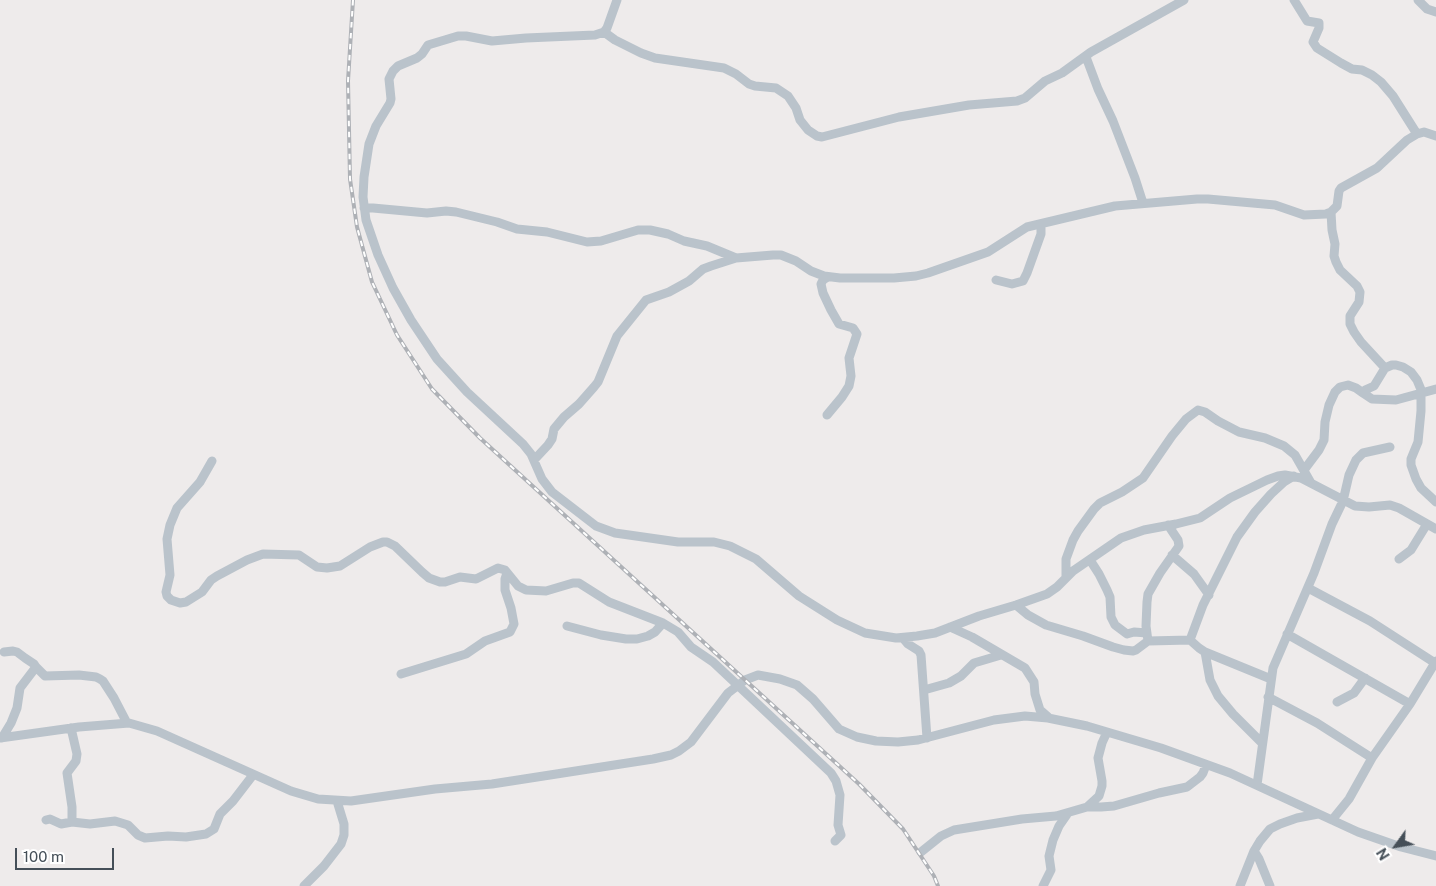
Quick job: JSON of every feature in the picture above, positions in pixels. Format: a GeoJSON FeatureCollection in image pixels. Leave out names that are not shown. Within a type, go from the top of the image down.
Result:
{"type":"FeatureCollection","features":[{"type":"Feature","properties":{"kind":"street"},"geometry":{"type":"LineString","coordinates":[[617,0],[607,28],[604,32],[595,35],[492,41],[458,36],[428,45],[418,58],[398,66],[389,80],[390,103],[376,126],[369,144],[364,178],[364,208],[373,242],[393,288],[411,320],[437,359],[477,401],[523,444],[531,454],[542,479],[552,492],[596,526],[615,533],[678,542],[714,542],[730,546],[748,554],[764,565],[800,596],[837,620],[875,636],[903,638],[935,632],[1048,594],[1066,577],[1121,538],[1144,530],[1200,518],[1224,501],[1267,480],[1285,475],[1294,476],[1312,483],[1354,506],[1390,505],[1433,525],[1411,550],[1399,559]]}},
{"type":"Feature","properties":{"kind":"street"},"geometry":{"type":"LineString","coordinates":[[604,32],[615,40],[647,56],[668,61],[724,68],[736,74],[748,84],[776,88],[788,96],[796,108],[800,120],[808,130],[822,137],[899,117],[969,105],[1017,101],[1028,97],[1046,81],[1062,73],[1091,52],[1184,0]]}},
{"type":"Feature","properties":{"kind":"street"},"geometry":{"type":"LineString","coordinates":[[1294,0],[1307,21],[1319,23],[1319,28],[1313,42],[1317,48],[1352,69],[1367,72],[1382,82],[1393,96],[1416,134]]}},
{"type":"Feature","properties":{"kind":"street"},"geometry":{"type":"LineString","coordinates":[[1418,0],[1427,9],[1436,12]]}},
{"type":"Feature","properties":{"kind":"street"},"geometry":{"type":"LineString","coordinates":[[1086,57],[1113,121],[1143,203]]}},
{"type":"Feature","properties":{"kind":"street"},"geometry":{"type":"LineString","coordinates":[[534,460],[548,445],[554,429],[564,417],[594,388],[617,336],[646,300],[685,284],[703,269],[711,266],[736,258],[781,255],[828,277],[894,278],[916,276],[988,252],[1022,230],[1104,208],[1197,199],[1275,205],[1304,215],[1322,215],[1331,212],[1337,206],[1341,188],[1377,168],[1407,140],[1416,134],[1428,132],[1436,136]]}},
{"type":"Feature","properties":{"kind":"street"},"geometry":{"type":"LineString","coordinates":[[364,208],[427,213],[456,212],[517,229],[547,232],[587,242],[601,241],[638,230],[650,230],[716,249],[736,258]]}},
{"type":"Feature","properties":{"kind":"street"},"geometry":{"type":"LineString","coordinates":[[1331,212],[1336,262],[1340,270],[1357,286],[1360,292],[1359,302],[1350,316],[1350,324],[1361,342],[1385,368]]}},
{"type":"Feature","properties":{"kind":"street"},"geometry":{"type":"LineString","coordinates":[[996,280],[1012,284],[1021,282],[1025,278],[1041,234],[1041,224]]}},
{"type":"Feature","properties":{"kind":"street"},"geometry":{"type":"LineString","coordinates":[[827,415],[849,386],[851,376],[850,358],[857,334],[853,328],[839,324],[831,310],[821,284],[828,277]]}},
{"type":"Feature","properties":{"kind":"street"},"geometry":{"type":"LineString","coordinates":[[1363,393],[1374,386],[1385,368],[1392,365],[1407,370],[1417,380],[1421,392],[1421,411],[1418,442],[1411,459],[1411,465],[1421,488],[1436,502]]}},
{"type":"Feature","properties":{"kind":"street"},"geometry":{"type":"LineString","coordinates":[[1304,470],[1324,440],[1326,419],[1331,400],[1335,392],[1342,386],[1348,385],[1356,388],[1372,399],[1391,401],[1436,389]]}},
{"type":"Feature","properties":{"kind":"street"},"geometry":{"type":"LineString","coordinates":[[1066,577],[1066,559],[1073,540],[1094,509],[1100,503],[1122,492],[1143,478],[1175,432],[1186,419],[1198,410],[1205,412],[1239,432],[1265,438],[1284,446],[1295,455],[1312,483]]}},
{"type":"Feature","properties":{"kind":"street"},"geometry":{"type":"LineString","coordinates":[[1257,785],[1273,668],[1308,588],[1358,457],[1366,452],[1390,447]]}},
{"type":"Feature","properties":{"kind":"street"},"geometry":{"type":"LineString","coordinates":[[212,461],[200,482],[177,508],[170,525],[168,539],[170,575],[166,592],[168,598],[177,602],[186,602],[202,592],[217,576],[263,554],[295,554],[317,567],[327,568],[340,566],[373,545],[383,542],[395,546],[429,578],[440,582],[460,576],[476,579],[498,568],[505,570],[522,589],[530,591],[546,591],[579,583],[609,602],[678,632],[691,647],[713,662],[755,700],[833,776],[840,795],[838,825],[841,832],[835,841]]}},
{"type":"Feature","properties":{"kind":"street"},"geometry":{"type":"LineString","coordinates":[[1190,640],[1209,595],[1242,530],[1271,494],[1294,476]]}},
{"type":"Feature","properties":{"kind":"street"},"geometry":{"type":"LineString","coordinates":[[1016,605],[1028,615],[1058,629],[1113,647],[1133,651],[1148,637],[1148,594],[1178,546],[1178,540],[1168,525]]}},
{"type":"Feature","properties":{"kind":"street"},"geometry":{"type":"LineString","coordinates":[[1172,556],[1194,574],[1209,595]]}},
{"type":"Feature","properties":{"kind":"street"},"geometry":{"type":"LineString","coordinates":[[1090,560],[1110,598],[1111,617],[1115,625],[1127,634],[1134,632],[1148,637],[1190,640],[1205,652],[1270,679]]}},
{"type":"Feature","properties":{"kind":"street"},"geometry":{"type":"LineString","coordinates":[[401,674],[466,654],[485,642],[510,632],[514,624],[505,583],[507,573]]}},
{"type":"Feature","properties":{"kind":"street"},"geometry":{"type":"LineString","coordinates":[[1308,588],[1370,621],[1435,662],[1410,704],[1372,758],[1349,798],[1332,820]]}},
{"type":"Feature","properties":{"kind":"street"},"geometry":{"type":"LineString","coordinates":[[508,600],[522,589]]}},
{"type":"Feature","properties":{"kind":"street"},"geometry":{"type":"LineString","coordinates":[[567,626],[602,635],[638,639],[655,632],[663,624]]}},
{"type":"Feature","properties":{"kind":"street"},"geometry":{"type":"LineString","coordinates":[[950,627],[1025,668],[1034,682],[1035,694],[1040,710],[1048,718]]}},
{"type":"Feature","properties":{"kind":"street"},"geometry":{"type":"LineString","coordinates":[[1287,634],[1410,704]]}},
{"type":"Feature","properties":{"kind":"street"},"geometry":{"type":"LineString","coordinates":[[903,638],[908,644],[919,651],[921,655],[927,738]]}},
{"type":"Feature","properties":{"kind":"street"},"geometry":{"type":"LineString","coordinates":[[4,652],[17,652],[34,664],[45,676],[79,674],[100,679],[114,698],[127,723]]}},
{"type":"Feature","properties":{"kind":"street"},"geometry":{"type":"LineString","coordinates":[[1205,652],[1210,680],[1218,696],[1262,743]]}},
{"type":"Feature","properties":{"kind":"street"},"geometry":{"type":"LineString","coordinates":[[924,690],[950,683],[974,664],[1001,655]]}},
{"type":"Feature","properties":{"kind":"street"},"geometry":{"type":"LineString","coordinates":[[1,738],[11,723],[17,708],[20,688],[36,667]]}},
{"type":"Feature","properties":{"kind":"street"},"geometry":{"type":"LineString","coordinates":[[1,738],[71,728],[127,723],[137,724],[157,731],[299,794],[318,799],[351,801],[435,789],[492,784],[671,755],[680,751],[691,742],[723,699],[737,685],[758,675],[780,678],[797,685],[813,699],[833,723],[844,732],[863,739],[898,742],[927,738],[994,720],[1030,715],[1107,732],[1161,748],[1230,773],[1358,832],[1384,842],[1436,856]]}},
{"type":"Feature","properties":{"kind":"street"},"geometry":{"type":"LineString","coordinates":[[1337,702],[1354,693],[1365,678]]}},
{"type":"Feature","properties":{"kind":"street"},"geometry":{"type":"LineString","coordinates":[[1268,697],[1317,723],[1372,758]]}},
{"type":"Feature","properties":{"kind":"street"},"geometry":{"type":"LineString","coordinates":[[71,728],[77,754],[76,762],[67,773],[72,807],[72,822]]}},
{"type":"Feature","properties":{"kind":"street"},"geometry":{"type":"LineString","coordinates":[[1087,807],[1099,796],[1102,786],[1098,758],[1107,732]]}},
{"type":"Feature","properties":{"kind":"street"},"geometry":{"type":"LineString","coordinates":[[922,852],[934,841],[954,830],[965,827],[1056,816],[1087,807],[1101,808],[1114,806],[1187,787],[1200,778],[1206,764]]}},
{"type":"Feature","properties":{"kind":"street"},"geometry":{"type":"LineString","coordinates":[[46,820],[50,819],[61,824],[72,822],[90,824],[115,820],[128,825],[138,835],[145,838],[186,837],[206,834],[214,829],[220,814],[253,775]]}},
{"type":"Feature","properties":{"kind":"street"},"geometry":{"type":"LineString","coordinates":[[304,886],[324,866],[341,844],[344,835],[344,824],[337,801]]}},
{"type":"Feature","properties":{"kind":"street"},"geometry":{"type":"LineString","coordinates":[[1043,886],[1051,870],[1049,856],[1052,840],[1068,813]]}},
{"type":"Feature","properties":{"kind":"street"},"geometry":{"type":"LineString","coordinates":[[1240,886],[1254,851],[1270,829],[1292,820],[1319,814]]}},
{"type":"Feature","properties":{"kind":"street"},"geometry":{"type":"LineString","coordinates":[[1254,851],[1270,886]]}},
{"type":"Feature","properties":{"kind":"railway"},"geometry":{"type":"LineString","coordinates":[[353,0],[348,81],[350,179],[357,227],[372,282],[397,335],[432,389],[480,438],[859,784],[903,829],[934,876],[938,886]]}}]}
